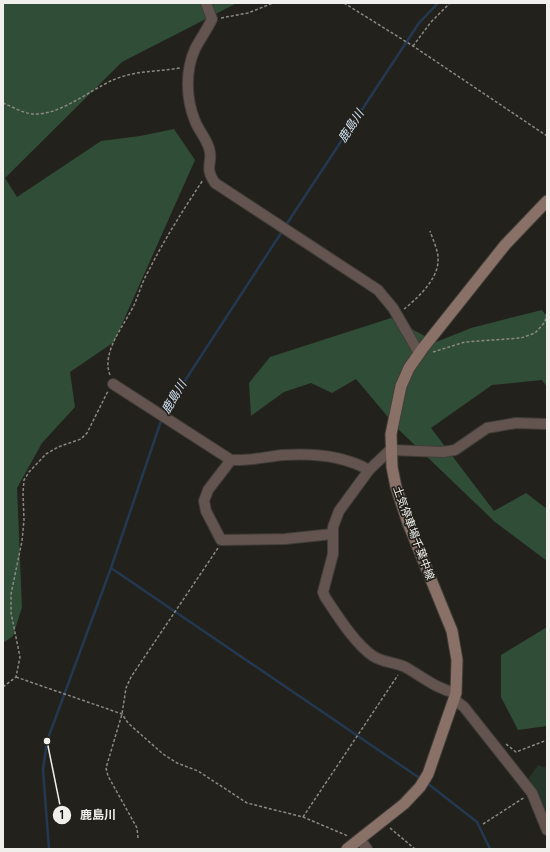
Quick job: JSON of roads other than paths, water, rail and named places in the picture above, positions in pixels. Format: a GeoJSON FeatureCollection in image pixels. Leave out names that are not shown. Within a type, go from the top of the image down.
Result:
{"type":"FeatureCollection","features":[{"type":"Feature","properties":{"kind":"main road","name":"土気停車場千葉中線"},"geometry":{"type":"LineString","coordinates":[[347,849],[404,804],[420,786],[428,774],[455,697],[457,660],[452,631],[408,523],[396,487],[390,450],[391,434],[401,386],[421,350],[505,246],[547,201]]}},
{"type":"Feature","properties":{"kind":"street"},"geometry":{"type":"LineString","coordinates":[[206,3],[212,19],[195,49],[187,82],[189,100],[195,121],[210,150],[209,172],[215,183],[378,290],[387,299],[396,315],[421,350]]}},
{"type":"Feature","properties":{"kind":"street"},"geometry":{"type":"LineString","coordinates":[[113,384],[231,460],[245,461],[282,455],[318,454],[349,461],[369,470]]}},
{"type":"Feature","properties":{"kind":"street"},"geometry":{"type":"LineString","coordinates":[[547,424],[516,423],[486,428],[455,450],[443,452],[390,450],[369,470],[339,511],[332,534],[333,554],[331,568],[324,586],[325,597],[344,625],[372,655],[381,660],[404,666],[455,697],[532,793],[547,830]]}},
{"type":"Feature","properties":{"kind":"street"},"geometry":{"type":"LineString","coordinates":[[231,460],[208,490],[204,501],[206,511],[221,540],[285,540],[332,534]]}},
{"type":"Feature","properties":{"kind":"street"},"geometry":{"type":"LineString","coordinates":[[359,840],[367,849]]}},
{"type":"Feature","properties":{"kind":"waterway","name":"鹿島川"},"geometry":{"type":"LineString","coordinates":[[286,225],[419,23],[438,3]]}},
{"type":"Feature","properties":{"kind":"waterway","name":"鹿島川"},"geometry":{"type":"LineString","coordinates":[[164,413],[283,230]]}},
{"type":"Feature","properties":{"kind":"waterway","name":"鹿島川"},"geometry":{"type":"LineString","coordinates":[[49,849],[43,770],[47,741],[111,568],[162,418]]}},
{"type":"Feature","properties":{"kind":"waterway"},"geometry":{"type":"LineString","coordinates":[[111,568],[421,779]]}},
{"type":"Feature","properties":{"kind":"waterway"},"geometry":{"type":"LineString","coordinates":[[427,783],[477,822],[490,849]]}},
{"type":"Feature","properties":{"kind":"place","name":"鹿島川"},"geometry":{"type":"Point","coordinates":[47,741]}}]}
